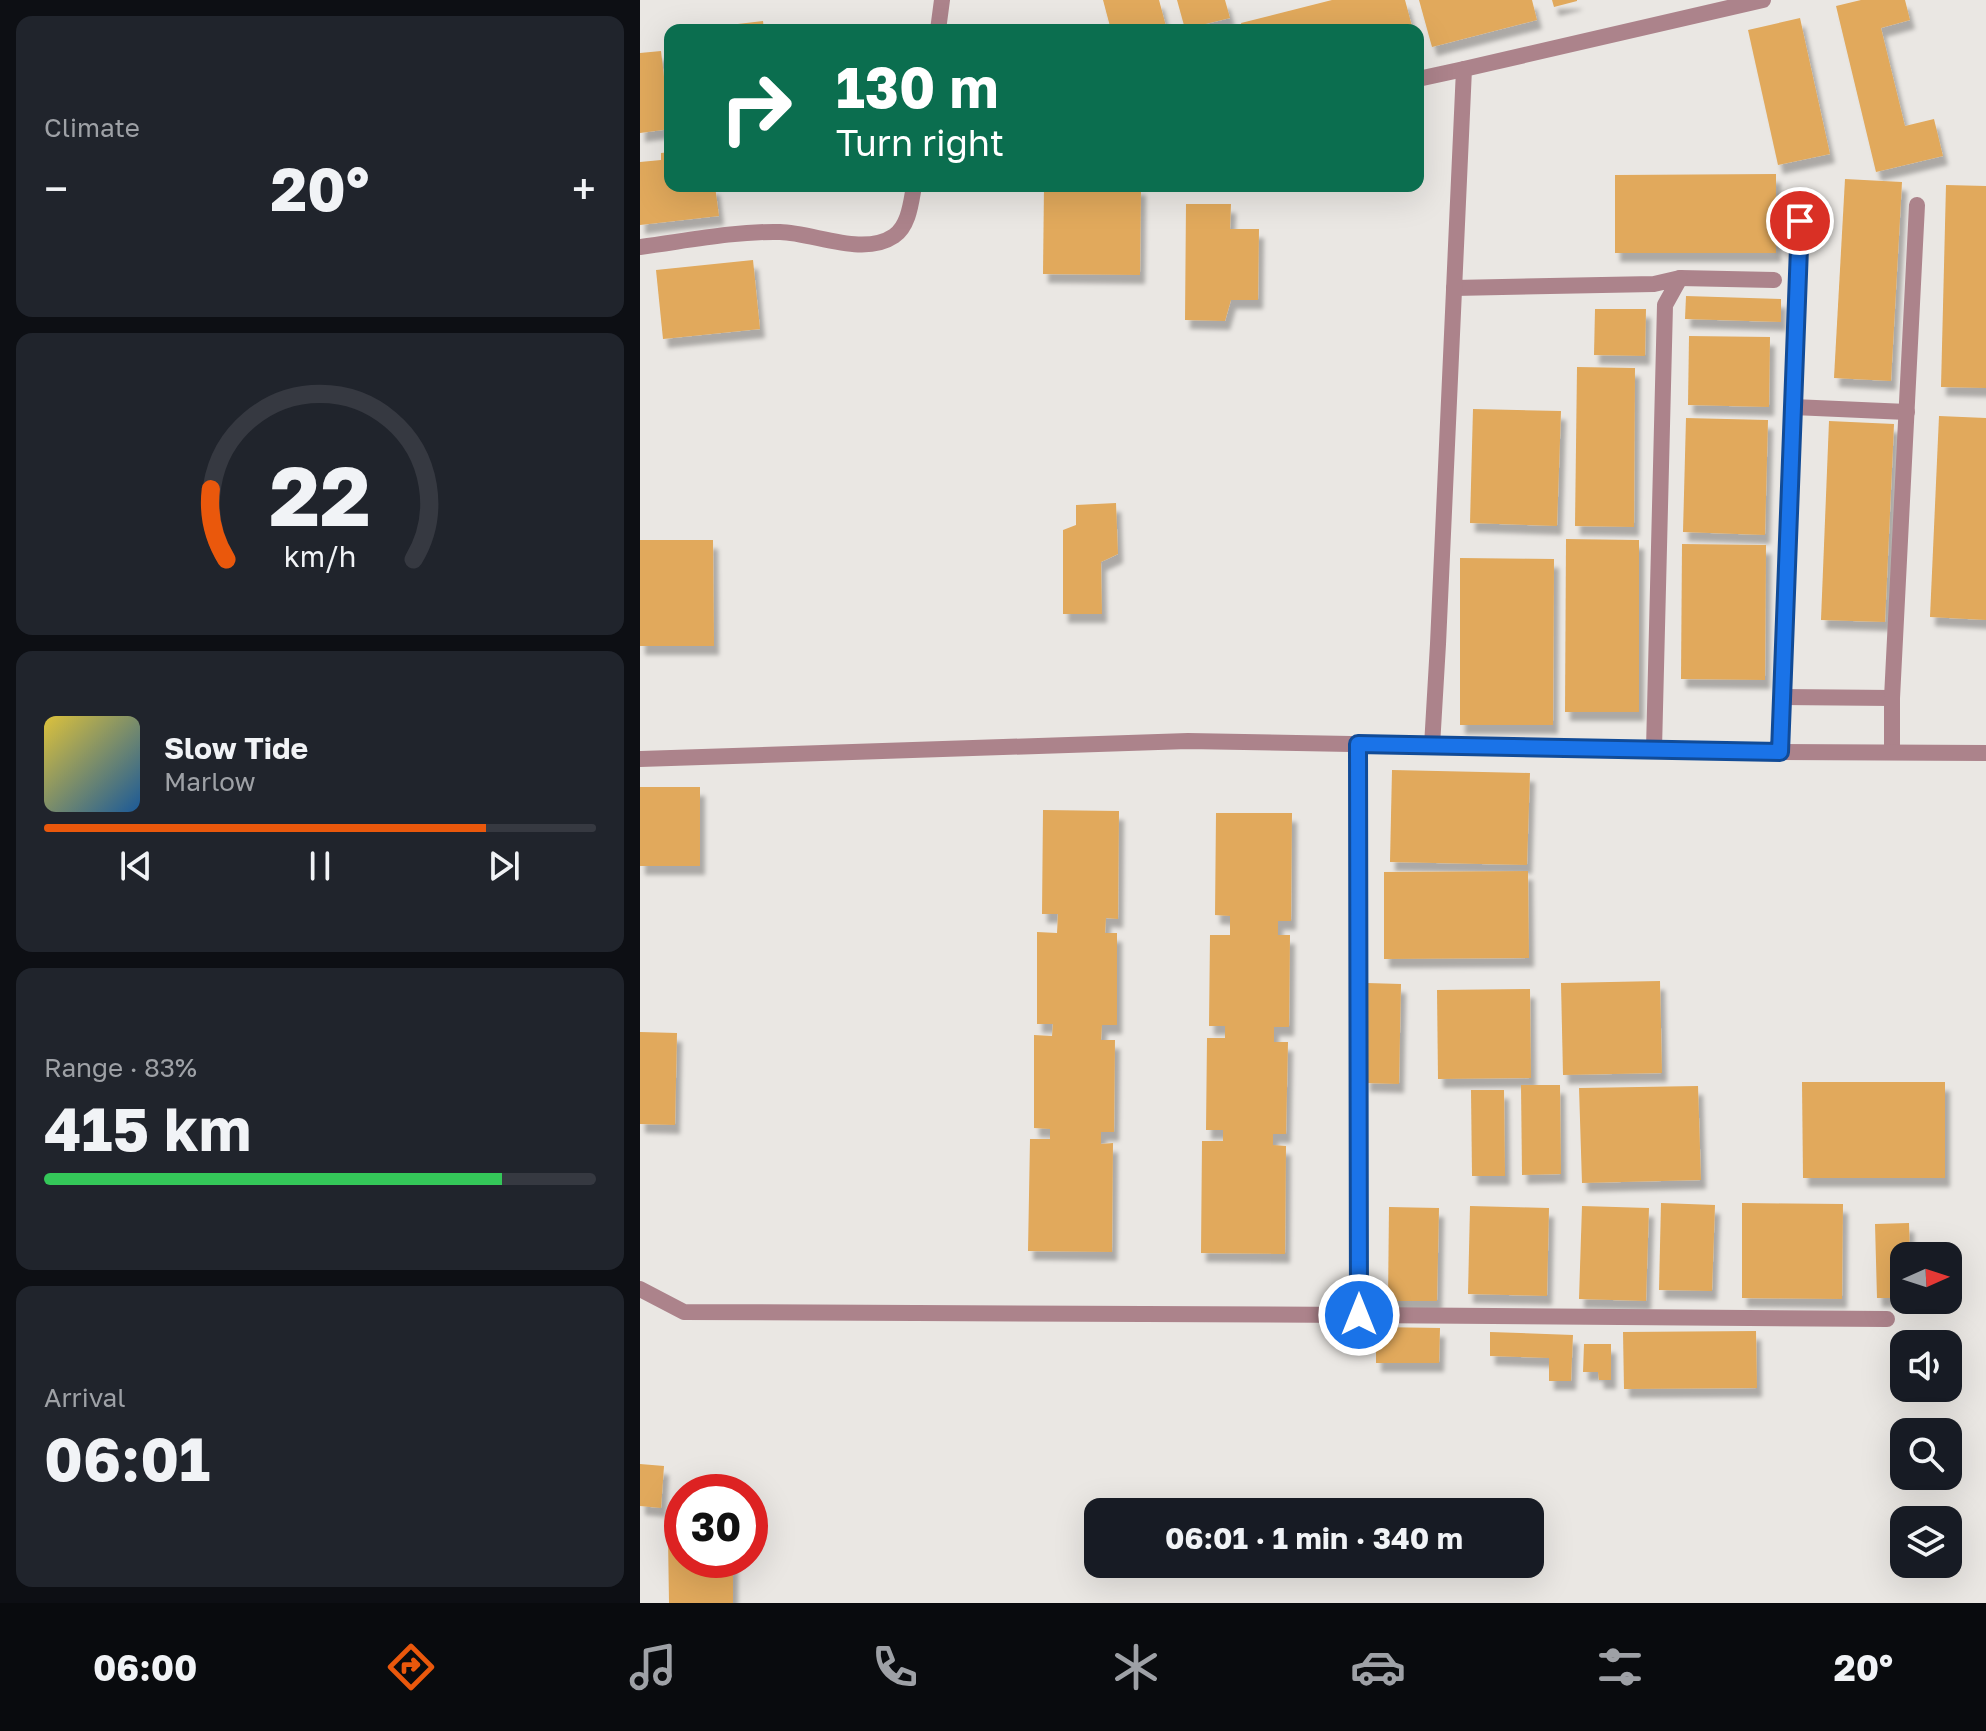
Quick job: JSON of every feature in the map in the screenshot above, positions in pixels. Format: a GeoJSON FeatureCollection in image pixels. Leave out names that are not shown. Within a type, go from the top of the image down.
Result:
{"type":"FeatureCollection","features":[{"type":"Feature","properties":{"kind":"street"},"geometry":{"type":"LineString","coordinates":[[939,24],[942,0]]}},
{"type":"Feature","properties":{"kind":"street"},"geometry":{"type":"LineString","coordinates":[[1424,78],[1763,0]]}},
{"type":"Feature","properties":{"kind":"street"},"geometry":{"type":"LineString","coordinates":[[1432,746],[1464,69]]}},
{"type":"Feature","properties":{"kind":"street"},"geometry":{"type":"LineString","coordinates":[[640,247],[782,232],[856,244],[877,244],[897,235],[908,216],[913,192]]}},
{"type":"Feature","properties":{"kind":"street"},"geometry":{"type":"LineString","coordinates":[[1892,751],[1892,698],[1917,205]]}},
{"type":"Feature","properties":{"kind":"street"},"geometry":{"type":"LineString","coordinates":[[1780,752],[1800,221]]}},
{"type":"Feature","properties":{"kind":"street"},"geometry":{"type":"LineString","coordinates":[[1454,288],[1654,284],[1680,278],[1774,280]]}},
{"type":"Feature","properties":{"kind":"street"},"geometry":{"type":"LineString","coordinates":[[1654,749],[1665,305],[1680,278]]}},
{"type":"Feature","properties":{"kind":"street"},"geometry":{"type":"LineString","coordinates":[[1793,407],[1907,412]]}},
{"type":"Feature","properties":{"kind":"street"},"geometry":{"type":"LineString","coordinates":[[1782,697],[1892,698]]}},
{"type":"Feature","properties":{"kind":"street"},"geometry":{"type":"LineString","coordinates":[[640,759],[1188,741],[1986,753]]}},
{"type":"Feature","properties":{"kind":"street"},"geometry":{"type":"LineString","coordinates":[[1358,744],[1359,1315]]}},
{"type":"Feature","properties":{"kind":"street"},"geometry":{"type":"LineString","coordinates":[[640,1289],[684,1312],[1887,1319]]}},
{"type":"Feature","properties":{"kind":"building"},"geometry":{"type":"Polygon","coordinates":[[[1103,0],[1159,0],[1165,24],[1109,24],[1103,0]]]}},
{"type":"Feature","properties":{"kind":"building"},"geometry":{"type":"Polygon","coordinates":[[[1177,0],[1225,0],[1230,18],[1205,24],[1184,24],[1177,0]]]}},
{"type":"Feature","properties":{"kind":"building"},"geometry":{"type":"Polygon","coordinates":[[[1332,0],[1405,0],[1411,24],[1241,24],[1332,0]]]}},
{"type":"Feature","properties":{"kind":"building"},"geometry":{"type":"Polygon","coordinates":[[[1419,0],[1532,0],[1537,20],[1432,47],[1419,0]]]}},
{"type":"Feature","properties":{"kind":"building"},"geometry":{"type":"Polygon","coordinates":[[[1552,0],[1577,0],[1577,1],[1554,7],[1552,0]]]}},
{"type":"Feature","properties":{"kind":"building"},"geometry":{"type":"Polygon","coordinates":[[[1861,0],[1905,0],[1910,20],[1881,28],[1905,126],[1934,119],[1943,156],[1876,172],[1836,6],[1861,0]]]}},
{"type":"Feature","properties":{"kind":"building"},"geometry":{"type":"Polygon","coordinates":[[[1800,18],[1830,154],[1778,165],[1748,30],[1800,18]]]}},
{"type":"Feature","properties":{"kind":"building"},"geometry":{"type":"Polygon","coordinates":[[[661,51],[664,130],[640,133],[640,53],[661,51]]]}},
{"type":"Feature","properties":{"kind":"building"},"geometry":{"type":"Polygon","coordinates":[[[661,153],[664,153],[664,192],[716,192],[719,216],[640,225],[640,162],[661,160],[661,153]]]}},
{"type":"Feature","properties":{"kind":"building"},"geometry":{"type":"Polygon","coordinates":[[[1776,174],[1776,253],[1615,253],[1615,175],[1776,174]]]}},
{"type":"Feature","properties":{"kind":"building"},"geometry":{"type":"Polygon","coordinates":[[[1845,179],[1902,182],[1891,381],[1834,378],[1845,179]]]}},
{"type":"Feature","properties":{"kind":"building"},"geometry":{"type":"Polygon","coordinates":[[[1946,185],[1986,186],[1986,388],[1941,387],[1946,185]]]}},
{"type":"Feature","properties":{"kind":"building"},"geometry":{"type":"Polygon","coordinates":[[[1044,192],[1141,192],[1140,275],[1043,274],[1044,192]]]}},
{"type":"Feature","properties":{"kind":"building"},"geometry":{"type":"Polygon","coordinates":[[[1186,204],[1231,204],[1230,229],[1259,229],[1258,300],[1231,300],[1225,321],[1185,320],[1186,204]]]}},
{"type":"Feature","properties":{"kind":"building"},"geometry":{"type":"Polygon","coordinates":[[[753,260],[760,329],[663,339],[656,270],[753,260]]]}},
{"type":"Feature","properties":{"kind":"building"},"geometry":{"type":"Polygon","coordinates":[[[1686,296],[1781,299],[1781,322],[1685,319],[1686,296]]]}},
{"type":"Feature","properties":{"kind":"building"},"geometry":{"type":"Polygon","coordinates":[[[1595,309],[1646,309],[1645,356],[1594,355],[1595,309]]]}},
{"type":"Feature","properties":{"kind":"building"},"geometry":{"type":"Polygon","coordinates":[[[1689,336],[1770,337],[1769,407],[1688,405],[1689,336]]]}},
{"type":"Feature","properties":{"kind":"building"},"geometry":{"type":"Polygon","coordinates":[[[1577,367],[1635,368],[1634,527],[1575,526],[1577,367]]]}},
{"type":"Feature","properties":{"kind":"building"},"geometry":{"type":"Polygon","coordinates":[[[1473,409],[1561,411],[1557,526],[1470,523],[1473,409]]]}},
{"type":"Feature","properties":{"kind":"building"},"geometry":{"type":"Polygon","coordinates":[[[1939,416],[1986,418],[1986,620],[1930,617],[1939,416]]]}},
{"type":"Feature","properties":{"kind":"building"},"geometry":{"type":"Polygon","coordinates":[[[1686,418],[1768,420],[1765,535],[1683,532],[1686,418]]]}},
{"type":"Feature","properties":{"kind":"building"},"geometry":{"type":"Polygon","coordinates":[[[1829,421],[1894,424],[1885,622],[1821,620],[1829,421]]]}},
{"type":"Feature","properties":{"kind":"building"},"geometry":{"type":"Polygon","coordinates":[[[1116,503],[1118,554],[1101,562],[1102,614],[1063,614],[1063,530],[1076,525],[1076,505],[1116,503]]]}},
{"type":"Feature","properties":{"kind":"building"},"geometry":{"type":"Polygon","coordinates":[[[1566,539],[1639,540],[1639,712],[1565,712],[1566,539]]]}},
{"type":"Feature","properties":{"kind":"building"},"geometry":{"type":"Polygon","coordinates":[[[640,540],[713,540],[714,646],[640,646],[640,540]]]}},
{"type":"Feature","properties":{"kind":"building"},"geometry":{"type":"Polygon","coordinates":[[[1682,544],[1766,545],[1765,680],[1681,679],[1682,544]]]}},
{"type":"Feature","properties":{"kind":"building"},"geometry":{"type":"Polygon","coordinates":[[[1460,558],[1554,559],[1553,725],[1460,725],[1460,558]]]}},
{"type":"Feature","properties":{"kind":"building"},"geometry":{"type":"Polygon","coordinates":[[[1392,770],[1530,773],[1527,865],[1390,862],[1392,770]]]}},
{"type":"Feature","properties":{"kind":"building"},"geometry":{"type":"Polygon","coordinates":[[[640,787],[700,787],[700,866],[640,866],[640,787]]]}},
{"type":"Feature","properties":{"kind":"building"},"geometry":{"type":"Polygon","coordinates":[[[1043,810],[1119,811],[1118,919],[1106,918],[1105,933],[1117,933],[1117,1025],[1102,1025],[1101,1040],[1115,1040],[1114,1132],[1101,1132],[1101,1144],[1113,1143],[1112,1252],[1028,1251],[1030,1139],[1050,1139],[1050,1129],[1034,1128],[1034,1035],[1052,1036],[1053,1024],[1037,1024],[1037,932],[1057,933],[1058,914],[1042,914],[1043,810]]]}},
{"type":"Feature","properties":{"kind":"building"},"geometry":{"type":"Polygon","coordinates":[[[1216,813],[1292,813],[1291,921],[1278,921],[1278,935],[1290,935],[1289,1027],[1274,1027],[1274,1042],[1288,1042],[1286,1134],[1273,1134],[1273,1145],[1286,1146],[1285,1254],[1201,1253],[1202,1141],[1223,1141],[1223,1130],[1206,1130],[1207,1038],[1225,1038],[1225,1026],[1209,1026],[1210,935],[1230,935],[1230,916],[1215,915],[1216,813]]]}},
{"type":"Feature","properties":{"kind":"building"},"geometry":{"type":"Polygon","coordinates":[[[1528,871],[1529,958],[1384,959],[1384,872],[1528,871]]]}},
{"type":"Feature","properties":{"kind":"building"},"geometry":{"type":"Polygon","coordinates":[[[1660,981],[1662,1073],[1563,1075],[1561,983],[1660,981]]]}},
{"type":"Feature","properties":{"kind":"building"},"geometry":{"type":"Polygon","coordinates":[[[1367,983],[1401,984],[1399,1084],[1365,1083],[1367,983]]]}},
{"type":"Feature","properties":{"kind":"building"},"geometry":{"type":"Polygon","coordinates":[[[1530,989],[1531,1078],[1438,1079],[1437,990],[1530,989]]]}},
{"type":"Feature","properties":{"kind":"building"},"geometry":{"type":"Polygon","coordinates":[[[640,1032],[677,1033],[675,1125],[640,1124],[640,1032]]]}},
{"type":"Feature","properties":{"kind":"building"},"geometry":{"type":"Polygon","coordinates":[[[1802,1082],[1945,1082],[1945,1178],[1803,1178],[1802,1082]]]}},
{"type":"Feature","properties":{"kind":"building"},"geometry":{"type":"Polygon","coordinates":[[[1521,1085],[1560,1085],[1561,1174],[1522,1175],[1521,1085]]]}},
{"type":"Feature","properties":{"kind":"building"},"geometry":{"type":"Polygon","coordinates":[[[1698,1086],[1701,1180],[1582,1183],[1579,1088],[1698,1086]]]}},
{"type":"Feature","properties":{"kind":"building"},"geometry":{"type":"Polygon","coordinates":[[[1471,1090],[1504,1090],[1505,1176],[1472,1176],[1471,1090]]]}},
{"type":"Feature","properties":{"kind":"building"},"geometry":{"type":"Polygon","coordinates":[[[1661,1203],[1715,1205],[1712,1291],[1659,1290],[1661,1203]]]}},
{"type":"Feature","properties":{"kind":"building"},"geometry":{"type":"Polygon","coordinates":[[[1742,1203],[1843,1204],[1842,1299],[1742,1298],[1742,1203]]]}},
{"type":"Feature","properties":{"kind":"building"},"geometry":{"type":"Polygon","coordinates":[[[1470,1206],[1549,1208],[1547,1296],[1468,1294],[1470,1206]]]}},
{"type":"Feature","properties":{"kind":"building"},"geometry":{"type":"Polygon","coordinates":[[[1582,1206],[1649,1208],[1646,1301],[1579,1299],[1582,1206]]]}},
{"type":"Feature","properties":{"kind":"building"},"geometry":{"type":"Polygon","coordinates":[[[1389,1207],[1439,1208],[1437,1301],[1388,1301],[1389,1207]]]}},
{"type":"Feature","properties":{"kind":"building"},"geometry":{"type":"Polygon","coordinates":[[[1909,1223],[1910,1242],[1890,1242],[1890,1298],[1877,1298],[1875,1224],[1909,1223]]]}},
{"type":"Feature","properties":{"kind":"building"},"geometry":{"type":"Polygon","coordinates":[[[1376,1327],[1440,1328],[1439,1363],[1376,1363],[1376,1327]]]}},
{"type":"Feature","properties":{"kind":"building"},"geometry":{"type":"Polygon","coordinates":[[[1756,1331],[1757,1388],[1624,1389],[1623,1332],[1756,1331]]]}},
{"type":"Feature","properties":{"kind":"building"},"geometry":{"type":"Polygon","coordinates":[[[1490,1332],[1573,1335],[1571,1381],[1549,1381],[1549,1358],[1490,1356],[1490,1332]]]}},
{"type":"Feature","properties":{"kind":"building"},"geometry":{"type":"Polygon","coordinates":[[[1584,1344],[1611,1344],[1611,1380],[1599,1380],[1598,1372],[1583,1372],[1584,1344]]]}},
{"type":"Feature","properties":{"kind":"building"},"geometry":{"type":"Polygon","coordinates":[[[640,1464],[664,1466],[661,1508],[640,1506],[640,1464]]]}},
{"type":"Feature","properties":{"kind":"building"},"geometry":{"type":"Polygon","coordinates":[[[669,1578],[733,1578],[733,1603],[669,1603],[669,1578]]]}},
{"type":"Feature","properties":{"kind":"route"},"geometry":{"type":"LineString","coordinates":[[1359,1315],[1358,744],[1780,752],[1800,221]]}}]}
